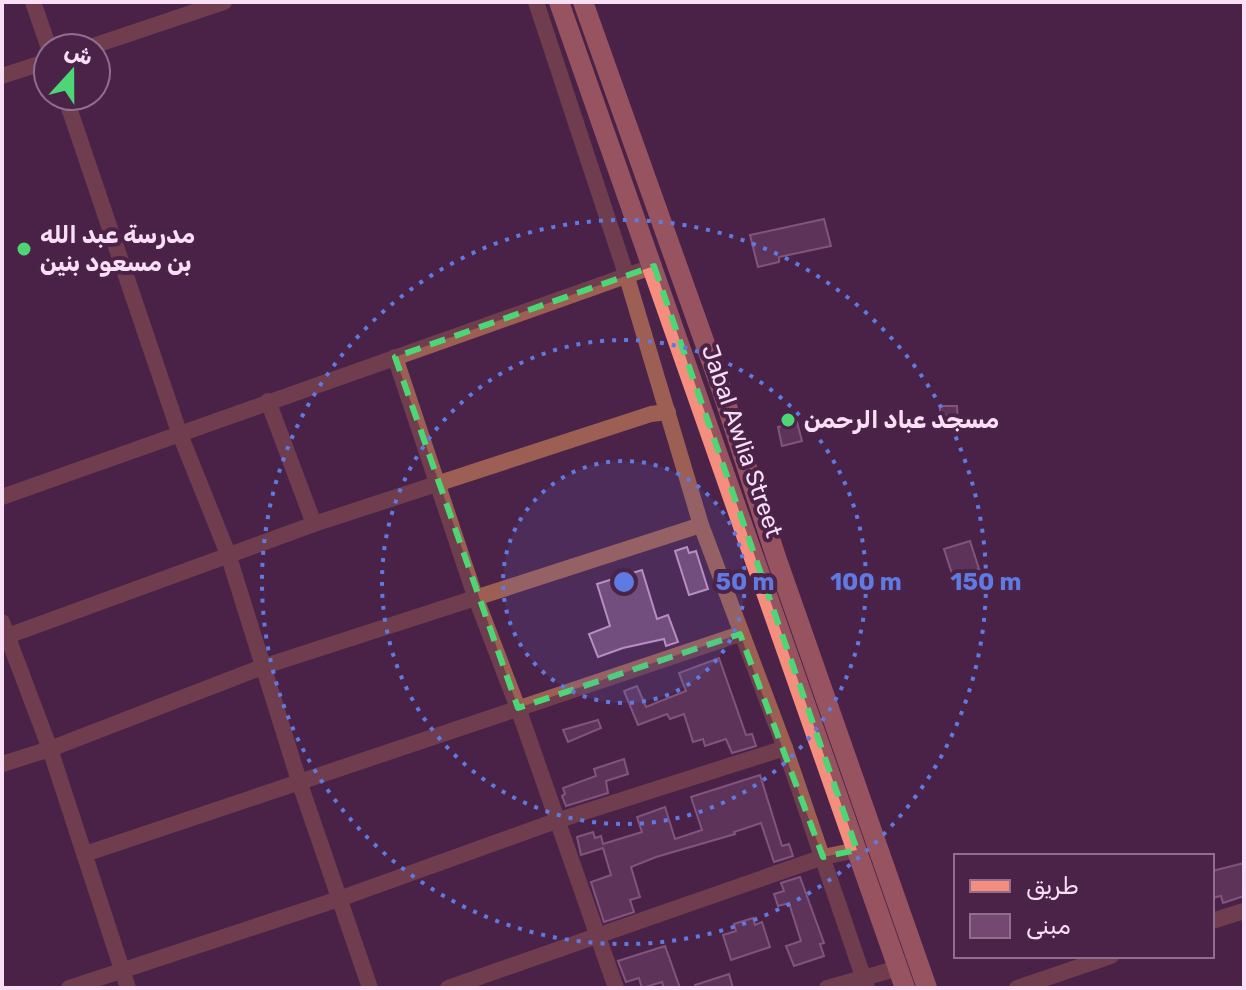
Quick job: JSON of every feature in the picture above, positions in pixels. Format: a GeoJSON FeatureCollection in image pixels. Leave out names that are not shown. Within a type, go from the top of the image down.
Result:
{"type":"FeatureCollection","features":[{"type":"Feature","properties":{"kind":"main road","name":"Jabal Awlia Street"},"geometry":{"type":"LineString","coordinates":[[559,2],[902,978]]}},
{"type":"Feature","properties":{"kind":"main road","name":"Jabal Awlia Street"},"geometry":{"type":"LineString","coordinates":[[583,2],[723,394],[776,557],[927,988]]}},
{"type":"Feature","properties":{"kind":"street"},"geometry":{"type":"LineString","coordinates":[[33,2],[43,32]]}},
{"type":"Feature","properties":{"kind":"street"},"geometry":{"type":"LineString","coordinates":[[112,40],[224,2]]}},
{"type":"Feature","properties":{"kind":"street"},"geometry":{"type":"LineString","coordinates":[[536,2],[626,274],[701,525],[785,748],[865,982]]}},
{"type":"Feature","properties":{"kind":"street"},"geometry":{"type":"LineString","coordinates":[[2,76],[32,66]]}},
{"type":"Feature","properties":{"kind":"street"},"geometry":{"type":"LineString","coordinates":[[70,112],[179,432],[228,554],[300,784],[370,988]]}},
{"type":"Feature","properties":{"kind":"street"},"geometry":{"type":"LineString","coordinates":[[2,497],[654,266]]}},
{"type":"Feature","properties":{"kind":"street"},"geometry":{"type":"LineString","coordinates":[[395,357],[475,596],[518,708],[616,988]]}},
{"type":"Feature","properties":{"kind":"street"},"geometry":{"type":"LineString","coordinates":[[268,401],[314,524]]}},
{"type":"Feature","properties":{"kind":"street"},"geometry":{"type":"LineString","coordinates":[[128,988],[50,749],[4,632],[314,524],[651,414],[668,412]]}},
{"type":"Feature","properties":{"kind":"street"},"geometry":{"type":"LineString","coordinates":[[2,764],[50,749],[262,667],[701,525]]}},
{"type":"Feature","properties":{"kind":"street"},"geometry":{"type":"LineString","coordinates":[[85,854],[740,634]]}},
{"type":"Feature","properties":{"kind":"street"},"geometry":{"type":"LineString","coordinates":[[69,988],[339,899],[556,821],[785,748]]}},
{"type":"Feature","properties":{"kind":"street"},"geometry":{"type":"LineString","coordinates":[[448,988],[823,857],[857,850]]}},
{"type":"Feature","properties":{"kind":"street"},"geometry":{"type":"LineString","coordinates":[[1214,920],[1244,911]]}},
{"type":"Feature","properties":{"kind":"street"},"geometry":{"type":"LineString","coordinates":[[1017,988],[1105,958]]}},
{"type":"Feature","properties":{"kind":"street"},"geometry":{"type":"LineString","coordinates":[[827,988],[902,978]]}},
{"type":"Feature","properties":{"kind":"highlighted area"},"geometry":{"type":"Polygon","coordinates":[[[654,266],[857,850],[823,857],[740,634],[518,708],[395,357],[654,266]]]}},
{"type":"Feature","properties":{"kind":"building"},"geometry":{"type":"Polygon","coordinates":[[[824,219],[831,246],[779,257],[779,262],[758,267],[750,235],[824,219]]]}},
{"type":"Feature","properties":{"kind":"building"},"geometry":{"type":"Polygon","coordinates":[[[940,406],[957,406],[958,423],[940,423],[940,406]]]}},
{"type":"Feature","properties":{"kind":"building"},"geometry":{"type":"Polygon","coordinates":[[[797,422],[802,441],[782,446],[778,427],[797,422]]]}},
{"type":"Feature","properties":{"kind":"building"},"geometry":{"type":"Polygon","coordinates":[[[970,541],[979,569],[953,577],[944,549],[970,541]]]}},
{"type":"Feature","properties":{"kind":"building"},"geometry":{"type":"Polygon","coordinates":[[[687,547],[689,553],[696,551],[708,589],[689,595],[675,551],[687,547]]]}},
{"type":"Feature","properties":{"kind":"building"},"geometry":{"type":"Polygon","coordinates":[[[642,570],[657,619],[668,615],[678,642],[666,646],[664,639],[598,657],[589,634],[610,626],[597,584],[642,570]]]}},
{"type":"Feature","properties":{"kind":"building"},"geometry":{"type":"Polygon","coordinates":[[[719,658],[746,735],[752,734],[756,746],[732,753],[726,739],[705,746],[703,739],[693,742],[684,714],[670,719],[667,714],[638,725],[624,691],[637,686],[646,707],[686,691],[679,673],[719,658]]]}},
{"type":"Feature","properties":{"kind":"building"},"geometry":{"type":"Polygon","coordinates":[[[598,720],[601,728],[568,742],[563,730],[598,720]]]}},
{"type":"Feature","properties":{"kind":"building"},"geometry":{"type":"Polygon","coordinates":[[[624,759],[628,774],[606,781],[608,793],[566,806],[563,788],[596,776],[594,769],[624,759]]]}},
{"type":"Feature","properties":{"kind":"building"},"geometry":{"type":"Polygon","coordinates":[[[760,775],[782,846],[789,844],[793,856],[774,862],[761,823],[735,834],[656,857],[631,867],[640,897],[630,900],[634,912],[604,922],[591,882],[611,875],[603,848],[581,855],[577,837],[593,832],[595,838],[601,836],[603,844],[642,832],[637,817],[665,807],[675,839],[702,830],[691,797],[760,775]]]}},
{"type":"Feature","properties":{"kind":"building"},"geometry":{"type":"Polygon","coordinates":[[[1244,863],[1244,896],[1223,903],[1221,896],[1214,898],[1214,870],[1244,863]]]}},
{"type":"Feature","properties":{"kind":"building"},"geometry":{"type":"Polygon","coordinates":[[[800,877],[824,943],[820,944],[824,956],[794,966],[786,946],[801,941],[789,903],[778,906],[774,894],[784,891],[781,883],[800,877]]]}},
{"type":"Feature","properties":{"kind":"building"},"geometry":{"type":"Polygon","coordinates":[[[753,918],[755,925],[762,922],[770,947],[731,960],[723,935],[736,931],[734,924],[753,918]]]}},
{"type":"Feature","properties":{"kind":"building"},"geometry":{"type":"Polygon","coordinates":[[[665,946],[680,988],[664,988],[662,982],[642,988],[639,978],[626,982],[618,961],[665,946]]]}},
{"type":"Feature","properties":{"kind":"building"},"geometry":{"type":"Polygon","coordinates":[[[729,974],[733,988],[695,988],[695,985],[729,974]]]}},
{"type":"Feature","properties":{"kind":"place","name":"مدرسة عبد الله بن مسعود بنين"},"geometry":{"type":"Point","coordinates":[24,249]}},
{"type":"Feature","properties":{"kind":"place","name":"مسجد عباد الرحمن"},"geometry":{"type":"Point","coordinates":[788,420]}}]}
